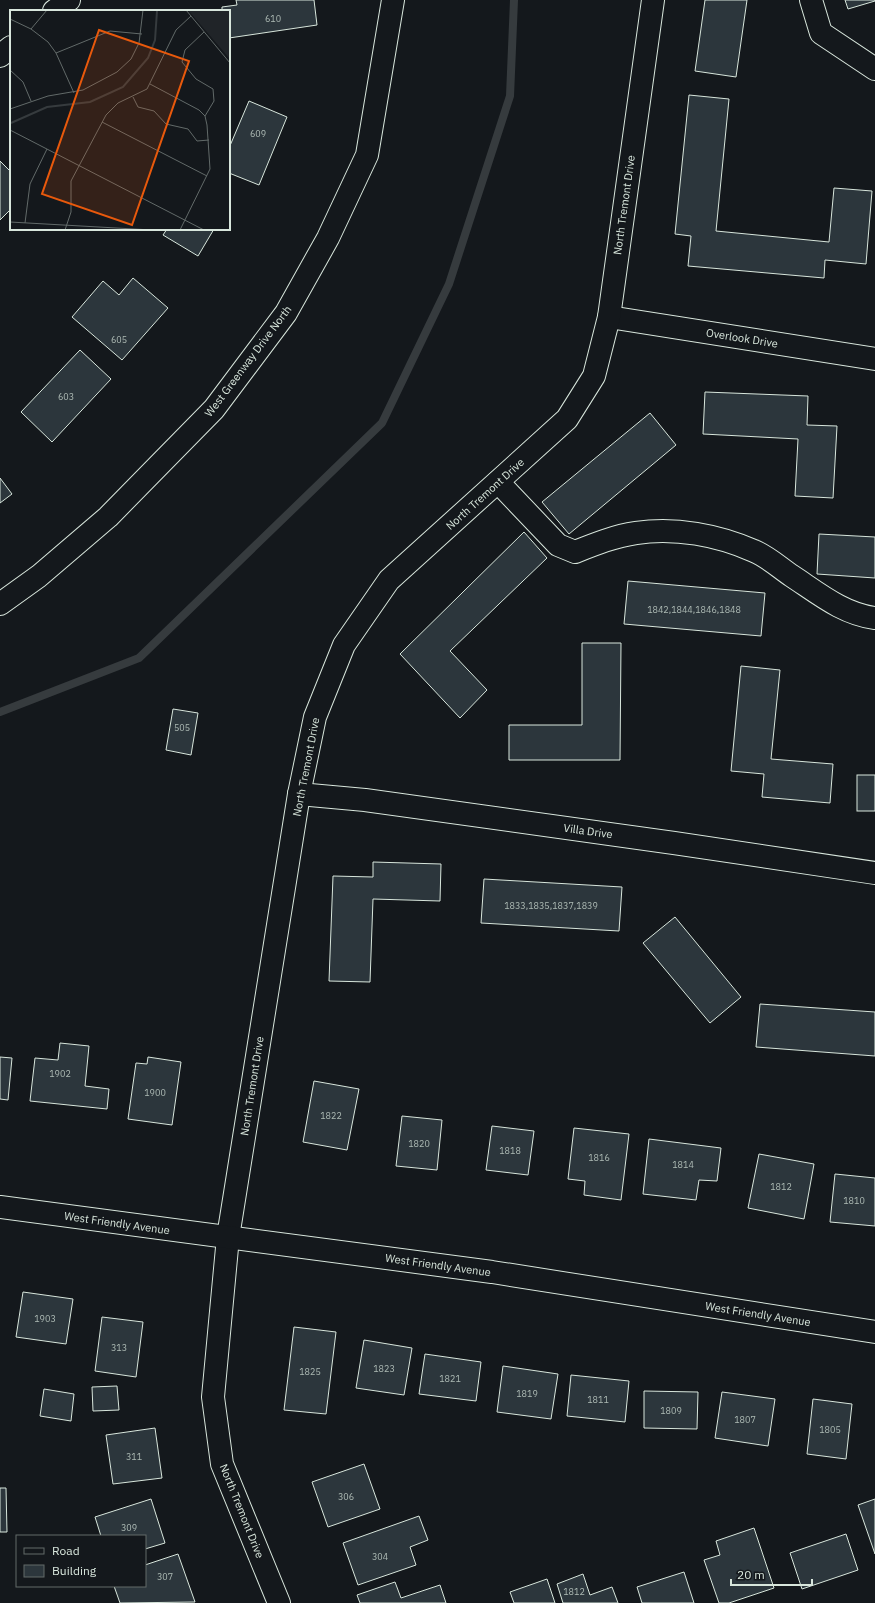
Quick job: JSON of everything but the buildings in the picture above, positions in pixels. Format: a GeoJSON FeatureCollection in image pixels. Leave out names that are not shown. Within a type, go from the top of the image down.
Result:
{"type":"FeatureCollection","features":[{"type":"Feature","properties":{"kind":"street"},"geometry":{"type":"LineString","coordinates":[[55,10],[69,0]]}},
{"type":"Feature","properties":{"kind":"street","name":"West Greenway Drive North"},"geometry":{"type":"LineString","coordinates":[[0,604],[39,576],[108,517],[214,409],[286,313],[328,238],[368,154],[393,0]]}},
{"type":"Feature","properties":{"kind":"street","name":"North Tremont Drive"},"geometry":{"type":"LineString","coordinates":[[278,1603],[222,1464],[213,1397],[228,1238],[299,794],[315,717],[344,645],[389,580],[567,419],[594,376],[609,317],[653,0]]}},
{"type":"Feature","properties":{"kind":"street"},"geometry":{"type":"LineString","coordinates":[[811,0],[821,33],[875,69]]}},
{"type":"Feature","properties":{"kind":"street"},"geometry":{"type":"LineString","coordinates":[[0,56],[10,48]]}},
{"type":"Feature","properties":{"kind":"street","name":"Overlook Drive"},"geometry":{"type":"LineString","coordinates":[[609,317],[875,359]]}},
{"type":"Feature","properties":{"kind":"street"},"geometry":{"type":"LineString","coordinates":[[498,482],[558,545],[575,552],[607,540],[636,533],[682,531],[726,541],[756,551],[834,604],[865,616],[875,618]]}},
{"type":"Feature","properties":{"kind":"street","name":"Villa Drive"},"geometry":{"type":"LineString","coordinates":[[299,794],[397,805],[681,844],[875,873]]}},
{"type":"Feature","properties":{"kind":"street","name":"West Friendly Avenue"},"geometry":{"type":"LineString","coordinates":[[0,1207],[492,1272],[875,1332]]}},
{"type":"Feature","properties":{"kind":"waterway"},"geometry":{"type":"LineString","coordinates":[[0,712],[139,658],[382,423],[449,284],[510,96],[514,0]]}}]}
